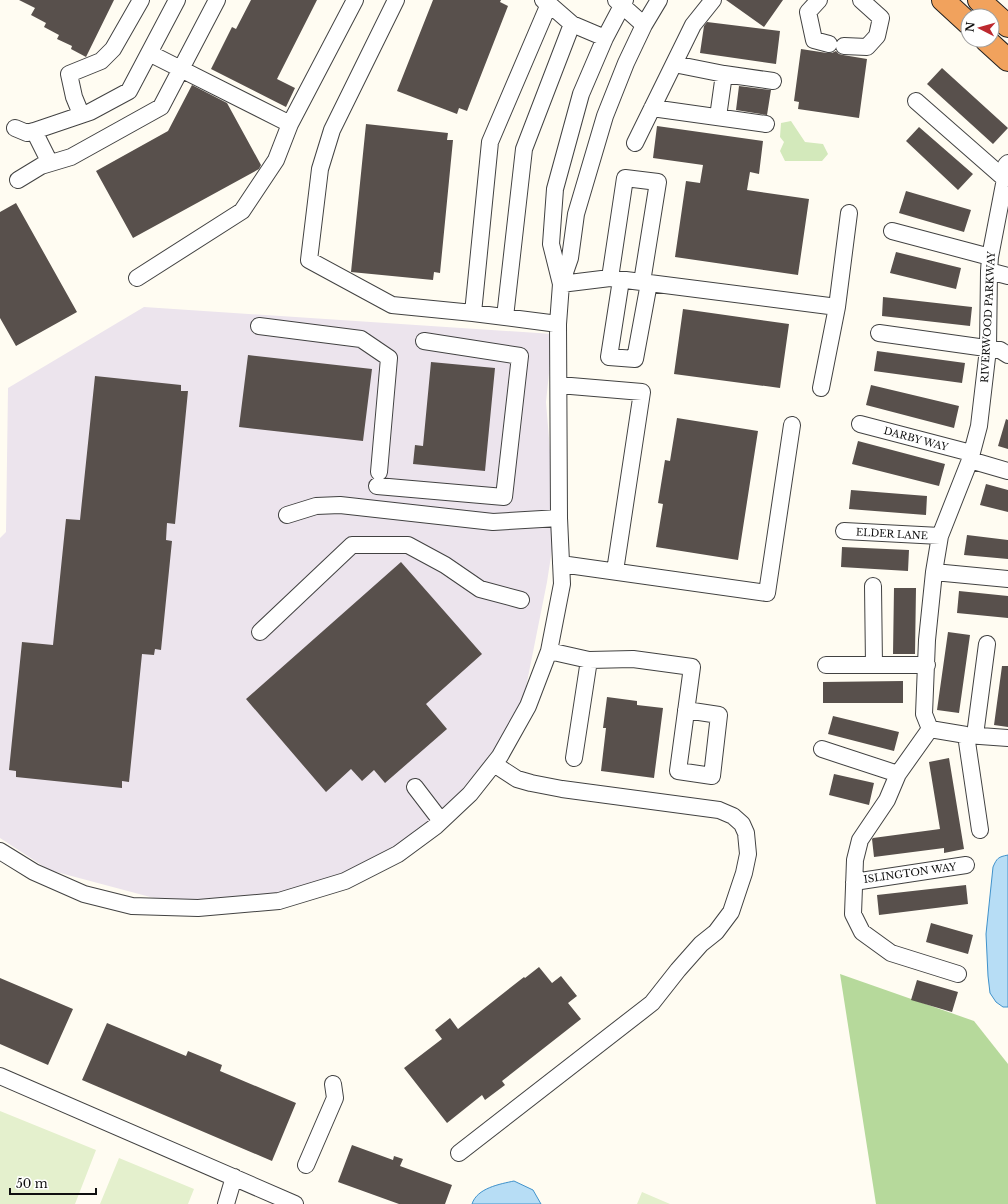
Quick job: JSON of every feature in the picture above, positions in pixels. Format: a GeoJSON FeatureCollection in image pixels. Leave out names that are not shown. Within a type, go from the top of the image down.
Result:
{"type":"FeatureCollection","features":[{"type":"Feature","properties":{"kind":"highway"},"geometry":{"type":"LineString","coordinates":[[943,0],[960,16]]}},
{"type":"Feature","properties":{"kind":"highway"},"geometry":{"type":"LineString","coordinates":[[979,0],[1008,26]]}},
{"type":"Feature","properties":{"kind":"highway"},"geometry":{"type":"LineString","coordinates":[[995,48],[1008,60]]}},
{"type":"Feature","properties":{"kind":"street"},"geometry":{"type":"LineString","coordinates":[[82,114],[74,97],[69,74],[101,61],[113,49],[141,0]]}},
{"type":"Feature","properties":{"kind":"street"},"geometry":{"type":"LineString","coordinates":[[15,128],[27,132],[90,112],[130,91],[177,0]]}},
{"type":"Feature","properties":{"kind":"street"},"geometry":{"type":"LineString","coordinates":[[18,180],[41,166],[71,157],[161,107],[217,0]]}},
{"type":"Feature","properties":{"kind":"street"},"geometry":{"type":"LineString","coordinates":[[137,278],[242,211],[276,160],[290,124],[355,0]]}},
{"type":"Feature","properties":{"kind":"street"},"geometry":{"type":"LineString","coordinates":[[396,0],[332,130],[320,169],[310,260],[392,305],[473,313],[558,324]]}},
{"type":"Feature","properties":{"kind":"street"},"geometry":{"type":"LineString","coordinates":[[635,143],[693,25],[714,0]]}},
{"type":"Feature","properties":{"kind":"street"},"geometry":{"type":"LineString","coordinates":[[819,0],[808,12],[814,40],[829,44]]}},
{"type":"Feature","properties":{"kind":"street"},"geometry":{"type":"LineString","coordinates":[[844,46],[867,47],[877,36],[881,18],[861,0]]}},
{"type":"Feature","properties":{"kind":"street"},"geometry":{"type":"LineString","coordinates":[[473,313],[490,142],[546,2],[572,24],[605,38]]}},
{"type":"Feature","properties":{"kind":"street"},"geometry":{"type":"LineString","coordinates":[[561,284],[551,244],[555,189],[581,94],[621,2],[644,25]]}},
{"type":"Feature","properties":{"kind":"street"},"geometry":{"type":"LineString","coordinates":[[0,851],[34,872],[84,894],[132,906],[198,908],[279,901],[345,881],[398,854],[442,821],[470,794],[494,764],[528,706],[549,651],[562,584],[559,518],[558,324],[561,284],[570,258],[576,214],[604,116],[653,2]]}},
{"type":"Feature","properties":{"kind":"street"},"geometry":{"type":"LineString","coordinates":[[505,317],[524,149],[572,24]]}},
{"type":"Feature","properties":{"kind":"street"},"geometry":{"type":"LineString","coordinates":[[149,53],[290,124]]}},
{"type":"Feature","properties":{"kind":"street"},"geometry":{"type":"LineString","coordinates":[[674,64],[724,74],[773,81]]}},
{"type":"Feature","properties":{"kind":"street"},"geometry":{"type":"LineString","coordinates":[[718,117],[724,74]]}},
{"type":"Feature","properties":{"kind":"street"},"geometry":{"type":"LineString","coordinates":[[916,101],[1006,179]]}},
{"type":"Feature","properties":{"kind":"street"},"geometry":{"type":"LineString","coordinates":[[652,108],[766,124]]}},
{"type":"Feature","properties":{"kind":"street"},"geometry":{"type":"LineString","coordinates":[[34,130],[50,163]]}},
{"type":"Feature","properties":{"kind":"street","name":"RIVERWOOD PARKWAY"},"geometry":{"type":"LineString","coordinates":[[930,729],[924,714],[927,640],[934,572],[940,536],[980,426],[988,349],[989,264],[1006,179],[1006,165],[1008,163]]}},
{"type":"Feature","properties":{"kind":"street"},"geometry":{"type":"LineString","coordinates":[[625,178],[658,182],[635,359],[609,357],[615,279],[625,178]]}},
{"type":"Feature","properties":{"kind":"street"},"geometry":{"type":"LineString","coordinates":[[821,388],[837,307],[849,212]]}},
{"type":"Feature","properties":{"kind":"street"},"geometry":{"type":"LineString","coordinates":[[892,231],[989,264],[1008,276]]}},
{"type":"Feature","properties":{"kind":"street"},"geometry":{"type":"LineString","coordinates":[[561,284],[615,279],[837,307]]}},
{"type":"Feature","properties":{"kind":"street"},"geometry":{"type":"LineString","coordinates":[[259,326],[361,339],[389,358],[378,479],[504,497],[520,356],[424,341]]}},
{"type":"Feature","properties":{"kind":"street"},"geometry":{"type":"LineString","coordinates":[[879,333],[1000,350],[1008,355]]}},
{"type":"Feature","properties":{"kind":"street"},"geometry":{"type":"LineString","coordinates":[[559,385],[642,392],[615,571]]}},
{"type":"Feature","properties":{"kind":"street","name":"DARBY WAY"},"geometry":{"type":"LineString","coordinates":[[860,424],[970,456],[1008,471]]}},
{"type":"Feature","properties":{"kind":"street"},"geometry":{"type":"LineString","coordinates":[[562,564],[767,593],[792,425]]}},
{"type":"Feature","properties":{"kind":"street"},"geometry":{"type":"LineString","coordinates":[[287,515],[316,506],[340,505],[493,522],[559,518]]}},
{"type":"Feature","properties":{"kind":"street","name":"ELDER LANE"},"geometry":{"type":"LineString","coordinates":[[844,531],[940,536]]}},
{"type":"Feature","properties":{"kind":"street"},"geometry":{"type":"LineString","coordinates":[[260,632],[352,545],[408,545],[445,564],[480,589],[521,600]]}},
{"type":"Feature","properties":{"kind":"street"},"geometry":{"type":"LineString","coordinates":[[934,572],[1008,579]]}},
{"type":"Feature","properties":{"kind":"street"},"geometry":{"type":"LineString","coordinates":[[873,586],[874,665]]}},
{"type":"Feature","properties":{"kind":"street"},"geometry":{"type":"LineString","coordinates":[[980,830],[970,735],[987,644]]}},
{"type":"Feature","properties":{"kind":"street"},"geometry":{"type":"LineString","coordinates":[[549,651],[589,660],[633,659],[692,667],[686,710]]}},
{"type":"Feature","properties":{"kind":"street"},"geometry":{"type":"LineString","coordinates":[[574,758],[589,660]]}},
{"type":"Feature","properties":{"kind":"street"},"geometry":{"type":"LineString","coordinates":[[826,665],[927,665]]}},
{"type":"Feature","properties":{"kind":"street"},"geometry":{"type":"LineString","coordinates":[[958,974],[891,953],[862,932],[853,914],[855,860],[860,840],[887,800],[898,774],[930,729],[970,735],[1008,738]]}},
{"type":"Feature","properties":{"kind":"street"},"geometry":{"type":"LineString","coordinates":[[822,749],[898,774]]}},
{"type":"Feature","properties":{"kind":"street"},"geometry":{"type":"LineString","coordinates":[[459,1153],[652,1003],[678,970],[701,944],[716,932],[731,912],[744,873],[748,854],[746,833],[742,824],[733,816],[719,810],[562,789],[531,783],[516,778],[494,764]]}},
{"type":"Feature","properties":{"kind":"street"},"geometry":{"type":"LineString","coordinates":[[414,787],[442,821]]}},
{"type":"Feature","properties":{"kind":"street","name":"ISLINGTON WAY"},"geometry":{"type":"LineString","coordinates":[[854,882],[966,865]]}},
{"type":"Feature","properties":{"kind":"street"},"geometry":{"type":"LineString","coordinates":[[0,1076],[234,1177],[262,1197],[295,1204]]}},
{"type":"Feature","properties":{"kind":"street"},"geometry":{"type":"LineString","coordinates":[[306,1165],[335,1098],[333,1084]]}},
{"type":"Feature","properties":{"kind":"street"},"geometry":{"type":"LineString","coordinates":[[226,1204],[234,1177]]}},
{"type":"Feature","properties":{"kind":"shaded area"},"geometry":{"type":"Polygon","coordinates":[[[144,307],[553,334],[546,402],[556,524],[547,582],[520,717],[433,825],[399,859],[265,903],[154,898],[49,870],[0,838],[0,538],[6,532],[8,388],[144,307]]]}},
{"type":"Feature","properties":{"kind":"green space"},"geometry":{"type":"Polygon","coordinates":[[[791,121],[805,142],[823,144],[828,154],[822,161],[785,161],[780,151],[784,142],[780,137],[781,123],[791,121]]]}},
{"type":"Feature","properties":{"kind":"green space"},"geometry":{"type":"Polygon","coordinates":[[[840,974],[974,1021],[1008,1064],[1008,1204],[876,1204],[840,974]]]}},
{"type":"Feature","properties":{"kind":"green space"},"geometry":{"type":"Polygon","coordinates":[[[0,1111],[96,1150],[75,1204],[0,1204],[0,1111]]]}},
{"type":"Feature","properties":{"kind":"green space"},"geometry":{"type":"Polygon","coordinates":[[[119,1158],[194,1189],[188,1204],[100,1204],[119,1158]]]}},
{"type":"Feature","properties":{"kind":"green space"},"geometry":{"type":"Polygon","coordinates":[[[642,1192],[670,1204],[637,1204],[642,1192]]]}},
{"type":"Feature","properties":{"kind":"water"},"geometry":{"type":"Polygon","coordinates":[[[1008,855],[1008,1007],[1003,1007],[996,1002],[990,993],[986,934],[993,867],[998,858],[1008,855]]]}},
{"type":"Feature","properties":{"kind":"water"},"geometry":{"type":"Polygon","coordinates":[[[514,1181],[533,1190],[541,1204],[472,1204],[484,1190],[496,1185],[514,1181]]]}},
{"type":"Feature","properties":{"kind":"building"},"geometry":{"type":"Polygon","coordinates":[[[19,0],[114,0],[86,57],[71,49],[72,46],[57,39],[59,35],[44,27],[46,23],[31,15],[35,8],[19,0]]]}},
{"type":"Feature","properties":{"kind":"building"},"geometry":{"type":"Polygon","coordinates":[[[251,0],[317,0],[277,79],[295,88],[286,107],[211,69],[232,27],[236,29],[251,0]]]}},
{"type":"Feature","properties":{"kind":"building"},"geometry":{"type":"Polygon","coordinates":[[[433,0],[501,0],[500,2],[508,6],[467,111],[459,108],[457,114],[397,91],[433,0]]]}},
{"type":"Feature","properties":{"kind":"building"},"geometry":{"type":"Polygon","coordinates":[[[726,0],[783,0],[764,27],[726,0]]]}},
{"type":"Feature","properties":{"kind":"building"},"geometry":{"type":"Polygon","coordinates":[[[707,22],[780,31],[776,64],[700,53],[704,26],[707,22]]]}},
{"type":"Feature","properties":{"kind":"building"},"geometry":{"type":"Polygon","coordinates":[[[801,49],[827,53],[836,51],[839,54],[867,59],[859,118],[798,109],[799,102],[794,101],[801,49]]]}},
{"type":"Feature","properties":{"kind":"building"},"geometry":{"type":"Polygon","coordinates":[[[942,68],[1008,128],[993,144],[927,84],[942,68]]]}},
{"type":"Feature","properties":{"kind":"building"},"geometry":{"type":"Polygon","coordinates":[[[192,85],[227,103],[261,165],[259,169],[133,238],[96,171],[168,131],[192,85]]]}},
{"type":"Feature","properties":{"kind":"building"},"geometry":{"type":"Polygon","coordinates":[[[739,86],[771,90],[767,115],[736,110],[739,86]]]}},
{"type":"Feature","properties":{"kind":"building"},"geometry":{"type":"Polygon","coordinates":[[[366,124],[448,133],[447,140],[453,140],[440,273],[434,272],[433,280],[351,272],[366,124]]]}},
{"type":"Feature","properties":{"kind":"building"},"geometry":{"type":"Polygon","coordinates":[[[657,126],[763,141],[759,174],[750,172],[747,190],[809,199],[798,275],[675,257],[686,181],[700,183],[703,165],[653,158],[657,126]]]}},
{"type":"Feature","properties":{"kind":"building"},"geometry":{"type":"Polygon","coordinates":[[[919,127],[973,174],[958,190],[906,141],[919,127]]]}},
{"type":"Feature","properties":{"kind":"building"},"geometry":{"type":"Polygon","coordinates":[[[906,191],[971,210],[964,232],[899,213],[906,191]]]}},
{"type":"Feature","properties":{"kind":"building"},"geometry":{"type":"Polygon","coordinates":[[[16,203],[77,312],[16,346],[0,318],[0,212],[16,203]]]}},
{"type":"Feature","properties":{"kind":"building"},"geometry":{"type":"Polygon","coordinates":[[[896,252],[961,268],[956,289],[890,273],[896,252]]]}},
{"type":"Feature","properties":{"kind":"building"},"geometry":{"type":"Polygon","coordinates":[[[883,297],[972,307],[970,326],[882,316],[883,297]]]}},
{"type":"Feature","properties":{"kind":"building"},"geometry":{"type":"Polygon","coordinates":[[[683,309],[789,324],[780,388],[674,374],[683,309]]]}},
{"type":"Feature","properties":{"kind":"building"},"geometry":{"type":"Polygon","coordinates":[[[877,351],[965,363],[962,383],[874,371],[877,351]]]}},
{"type":"Feature","properties":{"kind":"building"},"geometry":{"type":"Polygon","coordinates":[[[248,355],[372,369],[363,441],[239,427],[248,355]]]}},
{"type":"Feature","properties":{"kind":"building"},"geometry":{"type":"Polygon","coordinates":[[[431,362],[495,368],[485,471],[413,464],[415,445],[423,446],[431,362]]]}},
{"type":"Feature","properties":{"kind":"building"},"geometry":{"type":"Polygon","coordinates":[[[95,376],[181,385],[181,391],[188,391],[175,524],[167,523],[166,540],[172,541],[161,650],[155,649],[154,655],[142,654],[129,782],[122,781],[122,788],[16,777],[16,771],[9,770],[22,642],[53,645],[66,519],[80,520],[95,376]]]}},
{"type":"Feature","properties":{"kind":"building"},"geometry":{"type":"Polygon","coordinates":[[[871,385],[959,406],[954,428],[866,405],[871,385]]]}},
{"type":"Feature","properties":{"kind":"building"},"geometry":{"type":"Polygon","coordinates":[[[677,418],[758,431],[738,560],[656,547],[663,504],[658,503],[665,460],[670,461],[677,418]]]}},
{"type":"Feature","properties":{"kind":"building"},"geometry":{"type":"Polygon","coordinates":[[[1006,419],[1008,420],[1008,449],[998,446],[1006,419]]]}},
{"type":"Feature","properties":{"kind":"building"},"geometry":{"type":"Polygon","coordinates":[[[858,441],[945,464],[939,486],[852,464],[858,441]]]}},
{"type":"Feature","properties":{"kind":"building"},"geometry":{"type":"Polygon","coordinates":[[[986,484],[1008,490],[1008,512],[980,505],[986,484]]]}},
{"type":"Feature","properties":{"kind":"building"},"geometry":{"type":"Polygon","coordinates":[[[851,490],[927,496],[926,515],[849,509],[851,490]]]}},
{"type":"Feature","properties":{"kind":"building"},"geometry":{"type":"Polygon","coordinates":[[[967,535],[1008,540],[1008,559],[964,555],[967,535]]]}},
{"type":"Feature","properties":{"kind":"building"},"geometry":{"type":"Polygon","coordinates":[[[842,547],[909,550],[908,571],[841,567],[842,547]]]}},
{"type":"Feature","properties":{"kind":"building"},"geometry":{"type":"Polygon","coordinates":[[[401,562],[482,654],[426,704],[447,729],[385,783],[374,770],[362,781],[351,769],[326,792],[246,699],[401,562]]]}},
{"type":"Feature","properties":{"kind":"building"},"geometry":{"type":"Polygon","coordinates":[[[894,588],[916,588],[915,654],[893,654],[894,588]]]}},
{"type":"Feature","properties":{"kind":"building"},"geometry":{"type":"Polygon","coordinates":[[[959,591],[1008,596],[1008,618],[957,613],[959,591]]]}},
{"type":"Feature","properties":{"kind":"building"},"geometry":{"type":"Polygon","coordinates":[[[948,632],[970,635],[959,713],[937,710],[948,632]]]}},
{"type":"Feature","properties":{"kind":"building"},"geometry":{"type":"Polygon","coordinates":[[[1002,666],[1008,666],[1008,727],[994,725],[1002,666]]]}},
{"type":"Feature","properties":{"kind":"building"},"geometry":{"type":"Polygon","coordinates":[[[903,681],[903,703],[823,703],[823,682],[903,681]]]}},
{"type":"Feature","properties":{"kind":"building"},"geometry":{"type":"Polygon","coordinates":[[[607,697],[637,701],[637,705],[663,708],[654,778],[601,771],[606,728],[603,728],[607,697]]]}},
{"type":"Feature","properties":{"kind":"building"},"geometry":{"type":"Polygon","coordinates":[[[833,716],[899,732],[894,751],[828,734],[833,716]]]}},
{"type":"Feature","properties":{"kind":"building"},"geometry":{"type":"Polygon","coordinates":[[[949,758],[964,849],[944,853],[944,848],[874,857],[873,838],[940,829],[929,762],[949,758]]]}},
{"type":"Feature","properties":{"kind":"building"},"geometry":{"type":"Polygon","coordinates":[[[834,774],[874,783],[869,805],[829,795],[834,774]]]}},
{"type":"Feature","properties":{"kind":"building"},"geometry":{"type":"Polygon","coordinates":[[[966,885],[968,904],[879,915],[877,895],[966,885]]]}},
{"type":"Feature","properties":{"kind":"building"},"geometry":{"type":"Polygon","coordinates":[[[931,923],[973,935],[968,954],[926,942],[931,923]]]}},
{"type":"Feature","properties":{"kind":"building"},"geometry":{"type":"Polygon","coordinates":[[[539,967],[552,983],[561,976],[577,996],[568,1003],[581,1019],[502,1081],[505,1085],[485,1100],[482,1095],[447,1123],[404,1068],[442,1039],[435,1030],[450,1018],[458,1029],[539,967]]]}},
{"type":"Feature","properties":{"kind":"building"},"geometry":{"type":"Polygon","coordinates":[[[0,978],[73,1009],[48,1065],[0,1044],[0,978]]]}},
{"type":"Feature","properties":{"kind":"building"},"geometry":{"type":"Polygon","coordinates":[[[917,980],[958,992],[952,1012],[911,1000],[917,980]]]}},
{"type":"Feature","properties":{"kind":"building"},"geometry":{"type":"Polygon","coordinates":[[[107,1023],[186,1056],[188,1051],[222,1065],[220,1071],[296,1103],[272,1161],[82,1080],[107,1023]]]}},
{"type":"Feature","properties":{"kind":"building"},"geometry":{"type":"Polygon","coordinates":[[[352,1145],[393,1160],[394,1156],[403,1159],[400,1166],[452,1185],[445,1204],[399,1204],[338,1182],[352,1145]]]}}]}
